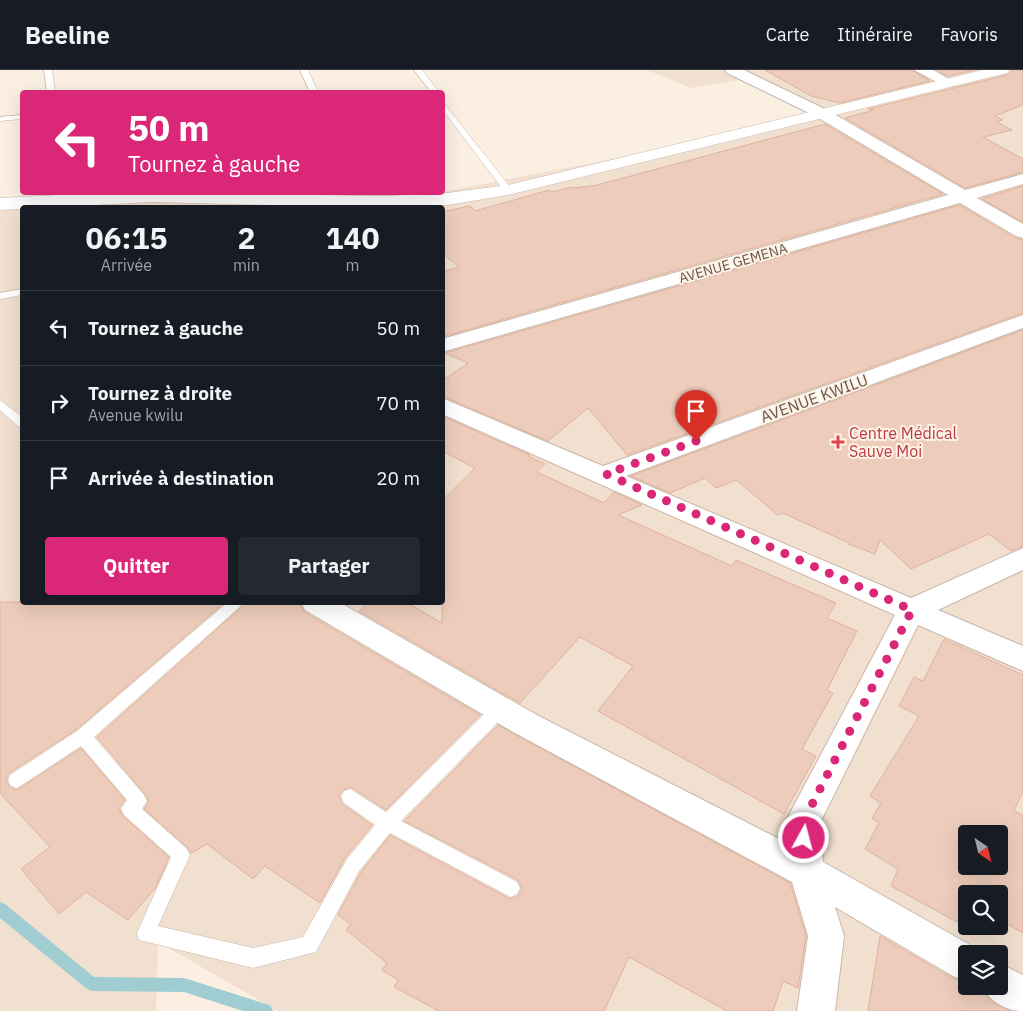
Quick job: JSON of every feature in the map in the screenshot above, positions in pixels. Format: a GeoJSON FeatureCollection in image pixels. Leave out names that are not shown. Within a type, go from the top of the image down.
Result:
{"type":"FeatureCollection","features":[{"type":"Feature","properties":{"kind":"street"},"geometry":{"type":"LineString","coordinates":[[732,70],[823,114],[965,196],[1023,232]]}},
{"type":"Feature","properties":{"kind":"street"},"geometry":{"type":"LineString","coordinates":[[921,70],[948,83]]}},
{"type":"Feature","properties":{"kind":"street"},"geometry":{"type":"LineString","coordinates":[[181,195],[385,202],[447,199],[508,190],[1002,70]]}},
{"type":"Feature","properties":{"kind":"street","name":"AVENUE GEMENA"},"geometry":{"type":"LineString","coordinates":[[445,345],[1023,179]]}},
{"type":"Feature","properties":{"kind":"street"},"geometry":{"type":"LineString","coordinates":[[0,204],[122,202],[148,195]]}},
{"type":"Feature","properties":{"kind":"street","name":"AVENUE KWILU"},"geometry":{"type":"LineString","coordinates":[[606,474],[1023,321]]}},
{"type":"Feature","properties":{"kind":"street"},"geometry":{"type":"LineString","coordinates":[[445,406],[606,474],[1023,659]]}},
{"type":"Feature","properties":{"kind":"street"},"geometry":{"type":"LineString","coordinates":[[816,1011],[826,936],[806,871],[803,822],[912,610],[1023,558]]}},
{"type":"Feature","properties":{"kind":"street"},"geometry":{"type":"LineString","coordinates":[[320,605],[500,709],[806,871],[958,958]]}},
{"type":"Feature","properties":{"kind":"street"},"geometry":{"type":"LineString","coordinates":[[1008,987],[1023,996]]}},
{"type":"Feature","properties":{"kind":"lane"},"geometry":{"type":"LineString","coordinates":[[48,70],[51,90]]}},
{"type":"Feature","properties":{"kind":"lane"},"geometry":{"type":"LineString","coordinates":[[304,70],[313,90]]}},
{"type":"Feature","properties":{"kind":"lane"},"geometry":{"type":"LineString","coordinates":[[418,70],[433,90]]}},
{"type":"Feature","properties":{"kind":"lane"},"geometry":{"type":"LineString","coordinates":[[445,107],[508,190]]}},
{"type":"Feature","properties":{"kind":"lane"},"geometry":{"type":"LineString","coordinates":[[0,119],[20,117]]}},
{"type":"Feature","properties":{"kind":"lane"},"geometry":{"type":"LineString","coordinates":[[0,296],[20,292]]}},
{"type":"Feature","properties":{"kind":"lane"},"geometry":{"type":"LineString","coordinates":[[0,404],[20,422]]}},
{"type":"Feature","properties":{"kind":"lane"},"geometry":{"type":"LineString","coordinates":[[16,780],[83,736],[235,605]]}},
{"type":"Feature","properties":{"kind":"lane"},"geometry":{"type":"LineString","coordinates":[[83,736],[138,802],[130,809],[181,855],[146,933],[253,958],[309,945],[353,865],[387,823],[500,709]]}},
{"type":"Feature","properties":{"kind":"lane"},"geometry":{"type":"LineString","coordinates":[[350,797],[387,823],[511,888]]}},
{"type":"Feature","properties":{"kind":"shaded area"},"geometry":{"type":"Polygon","coordinates":[[[647,70],[1023,70],[1023,1011],[278,1011],[158,942],[156,1011],[0,1011],[0,203],[321,195],[445,195],[445,191],[825,118],[739,80],[691,88],[647,70]]]}},
{"type":"Feature","properties":{"kind":"building"},"geometry":{"type":"Polygon","coordinates":[[[765,70],[912,70],[930,81],[840,103],[811,96],[765,70]]]}},
{"type":"Feature","properties":{"kind":"building"},"geometry":{"type":"Polygon","coordinates":[[[937,70],[975,70],[948,76],[937,70]]]}},
{"type":"Feature","properties":{"kind":"building"},"geometry":{"type":"Polygon","coordinates":[[[1012,70],[1023,70],[1023,105],[995,116],[1003,120],[997,122],[1012,130],[983,137],[1023,159],[1023,172],[965,188],[845,118],[874,110],[868,109],[1007,75],[1012,70]]]}},
{"type":"Feature","properties":{"kind":"building"},"geometry":{"type":"Polygon","coordinates":[[[825,124],[943,194],[445,336],[445,271],[459,267],[445,255],[445,211],[470,206],[475,211],[549,190],[552,192],[572,187],[597,185],[825,124]]]}},
{"type":"Feature","properties":{"kind":"building"},"geometry":{"type":"Polygon","coordinates":[[[1023,186],[1023,222],[982,199],[1023,186]]]}},
{"type":"Feature","properties":{"kind":"building"},"geometry":{"type":"Polygon","coordinates":[[[960,205],[1015,238],[1023,240],[1023,313],[627,455],[588,408],[548,441],[445,397],[445,379],[468,363],[445,353],[960,205]]]}},
{"type":"Feature","properties":{"kind":"building"},"geometry":{"type":"Polygon","coordinates":[[[1023,330],[1023,546],[1011,551],[989,534],[911,569],[880,540],[875,554],[848,544],[783,513],[778,515],[736,480],[716,488],[705,478],[670,493],[631,476],[1023,330]]]}},
{"type":"Feature","properties":{"kind":"building"},"geometry":{"type":"Polygon","coordinates":[[[445,417],[530,455],[528,456],[545,464],[537,472],[604,503],[614,492],[642,505],[618,515],[732,566],[736,560],[836,603],[827,618],[857,631],[827,690],[833,693],[802,749],[816,756],[784,814],[598,711],[633,666],[580,637],[520,703],[359,611],[366,605],[411,605],[442,623],[442,605],[445,605],[445,498],[475,468],[445,453],[445,417]]]}},
{"type":"Feature","properties":{"kind":"building"},"geometry":{"type":"Polygon","coordinates":[[[0,602],[20,602],[20,605],[222,605],[76,730],[9,773],[6,779],[9,787],[17,790],[81,748],[125,800],[119,808],[123,816],[169,857],[156,887],[128,920],[86,892],[59,914],[21,869],[50,847],[0,793],[0,602]]]}},
{"type":"Feature","properties":{"kind":"building"},"geometry":{"type":"Polygon","coordinates":[[[244,605],[300,605],[304,612],[480,715],[386,810],[351,787],[342,790],[339,796],[342,804],[372,825],[345,858],[320,903],[265,866],[253,879],[207,844],[191,853],[188,848],[144,809],[149,802],[145,794],[97,737],[244,605]]]}},
{"type":"Feature","properties":{"kind":"building"},"geometry":{"type":"Polygon","coordinates":[[[944,639],[1023,675],[1023,791],[1014,811],[1023,815],[1023,933],[1008,924],[1008,885],[958,885],[957,922],[891,886],[898,869],[865,849],[879,823],[872,818],[881,803],[870,796],[919,716],[899,706],[914,677],[923,681],[944,639]]]}},
{"type":"Feature","properties":{"kind":"building"},"geometry":{"type":"Polygon","coordinates":[[[498,725],[790,883],[806,936],[798,988],[783,981],[773,1011],[727,1011],[629,957],[604,1011],[439,1011],[394,987],[398,980],[382,970],[387,963],[346,930],[351,924],[338,915],[361,872],[390,835],[510,899],[518,896],[522,889],[518,880],[404,821],[498,725]]]}},
{"type":"Feature","properties":{"kind":"building"},"geometry":{"type":"Polygon","coordinates":[[[880,936],[958,980],[958,995],[987,995],[992,1002],[1010,1011],[868,1011],[880,936]]]}},
{"type":"Feature","properties":{"kind":"waterway"},"geometry":{"type":"LineString","coordinates":[[0,909],[92,984],[184,985],[266,1011]]}},
{"type":"Feature","properties":{"kind":"place","name":"Centre Médical Sauve Moi"},"geometry":{"type":"Point","coordinates":[838,442]}},
{"type":"Feature","properties":{"kind":"route"},"geometry":{"type":"LineString","coordinates":[[696,441],[606,474],[912,610],[803,822],[804,838]]}}]}
